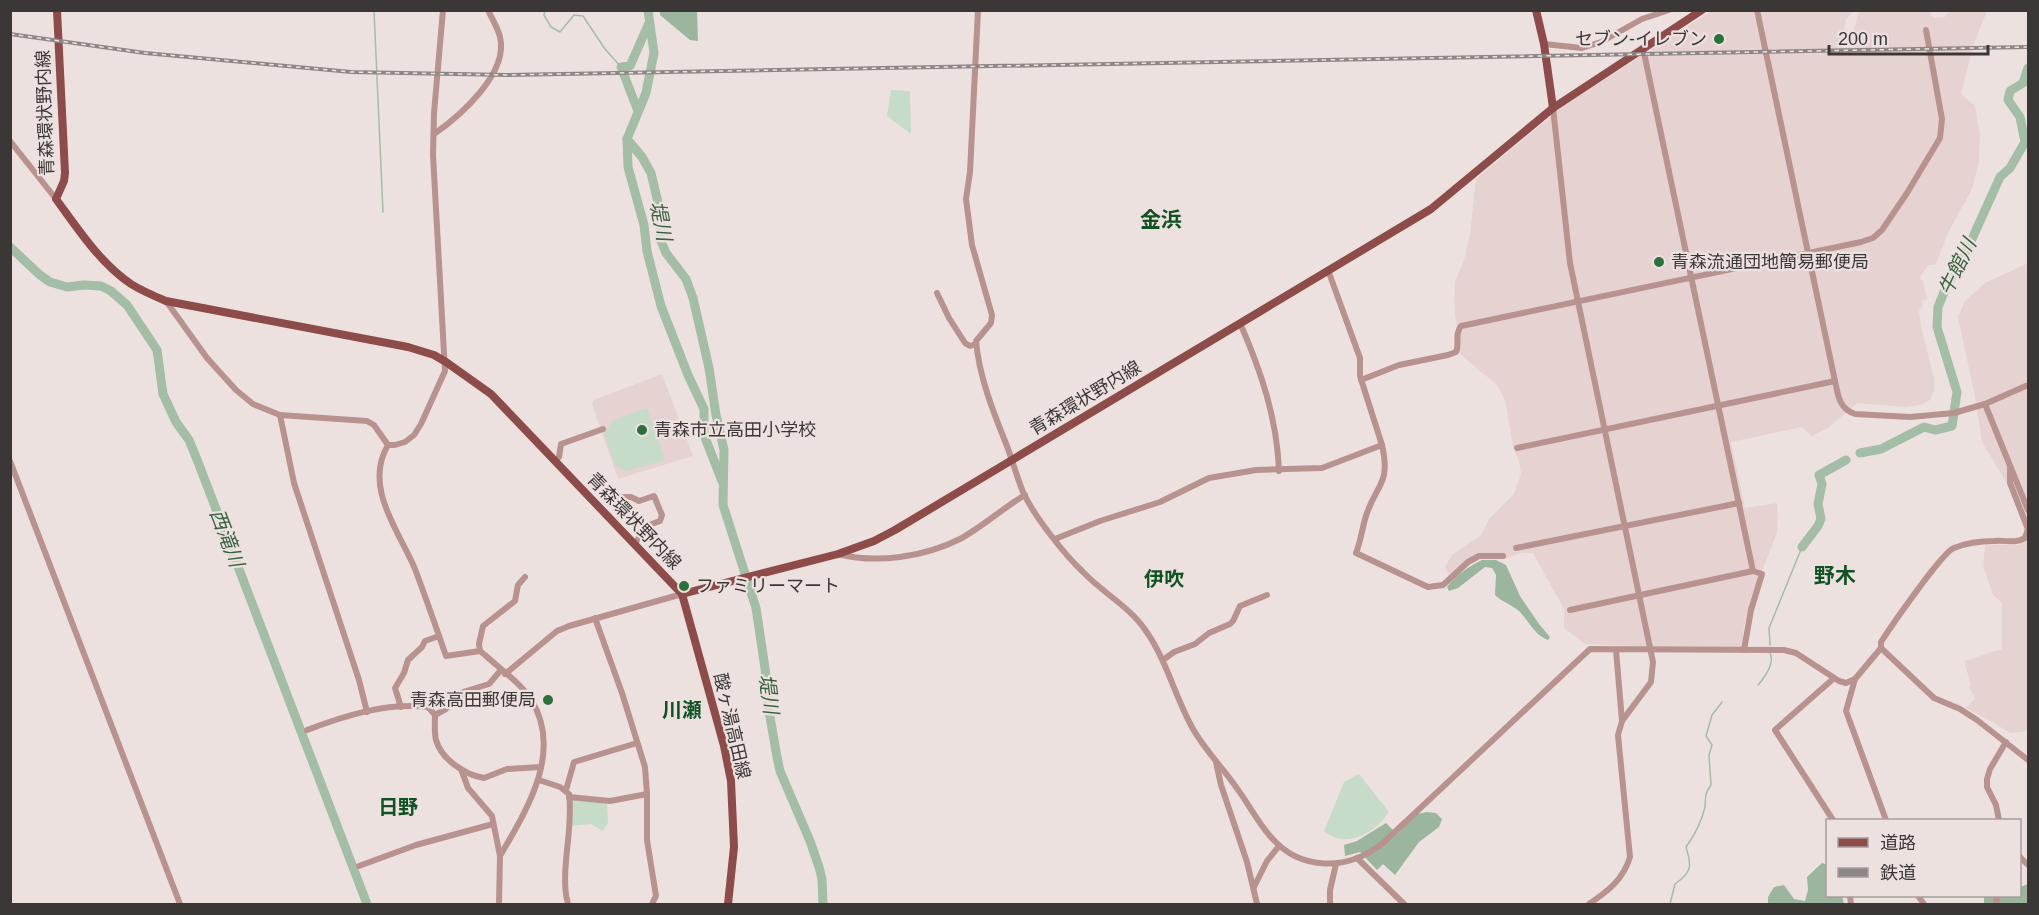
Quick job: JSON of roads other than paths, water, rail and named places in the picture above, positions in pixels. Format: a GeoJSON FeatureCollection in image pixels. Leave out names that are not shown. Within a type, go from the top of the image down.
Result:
{"type":"FeatureCollection","features":[{"type":"Feature","properties":{"kind":"main road","name":"青森環状野内線"},"geometry":{"type":"LineString","coordinates":[[57,10],[65,173],[56,199],[84,237],[120,275],[131,284],[166,301],[408,347],[434,355],[491,394],[682,594],[838,554],[874,542],[1431,209],[1553,108],[1702,10]]}},
{"type":"Feature","properties":{"kind":"main road"},"geometry":{"type":"LineString","coordinates":[[1536,10],[1544,44],[1553,108]]}},
{"type":"Feature","properties":{"kind":"main road","name":"酸ヶ湯高田線"},"geometry":{"type":"LineString","coordinates":[[682,594],[724,746],[731,781],[734,847],[729,904]]}},
{"type":"Feature","properties":{"kind":"street"},"geometry":{"type":"LineString","coordinates":[[387,445],[405,442],[414,435],[443,378],[446,362],[434,134],[443,10]]}},
{"type":"Feature","properties":{"kind":"street"},"geometry":{"type":"LineString","coordinates":[[434,134],[451,122],[475,99],[498,64],[501,54],[501,38],[489,10]]}},
{"type":"Feature","properties":{"kind":"street"},"geometry":{"type":"LineString","coordinates":[[978,10],[966,196],[972,245],[992,318],[989,326],[976,339],[976,344],[993,414],[1025,495],[1055,539],[1082,572],[1137,618],[1154,642],[1192,728],[1279,846],[1308,862],[1336,864],[1364,856],[1383,843],[1590,649],[1784,650],[1796,652],[1833,679],[1846,683],[1855,679]]}},
{"type":"Feature","properties":{"kind":"street"},"geometry":{"type":"LineString","coordinates":[[1544,44],[1582,48],[1601,42],[1642,19],[1669,10]]}},
{"type":"Feature","properties":{"kind":"street"},"geometry":{"type":"LineString","coordinates":[[1757,10],[1840,402],[1849,412],[1863,415],[1910,417],[1946,414],[1985,404],[2028,385]]}},
{"type":"Feature","properties":{"kind":"street"},"geometry":{"type":"LineString","coordinates":[[1361,380],[1399,365],[1455,352],[1458,347],[1457,335],[1461,326],[1808,254],[1873,238],[1882,230],[1937,147],[1942,130],[1926,30]]}},
{"type":"Feature","properties":{"kind":"street"},"geometry":{"type":"LineString","coordinates":[[1643,48],[1753,571]]}},
{"type":"Feature","properties":{"kind":"street"},"geometry":{"type":"LineString","coordinates":[[1553,108],[1566,237],[1651,650],[1653,675],[1651,682],[1622,721],[1618,735],[1630,857],[1617,883],[1589,904]]}},
{"type":"Feature","properties":{"kind":"street"},"geometry":{"type":"LineString","coordinates":[[10,141],[56,199]]}},
{"type":"Feature","properties":{"kind":"street"},"geometry":{"type":"LineString","coordinates":[[1328,270],[1360,358],[1359,374],[1382,445],[1385,472],[1366,516],[1356,552],[1428,587],[1443,585],[1468,562],[1479,556],[1503,556]]}},
{"type":"Feature","properties":{"kind":"street"},"geometry":{"type":"LineString","coordinates":[[937,293],[949,318],[966,343],[976,344]]}},
{"type":"Feature","properties":{"kind":"street"},"geometry":{"type":"LineString","coordinates":[[166,301],[207,358],[236,390],[253,404],[280,415],[367,421],[374,425],[387,445]]}},
{"type":"Feature","properties":{"kind":"street"},"geometry":{"type":"LineString","coordinates":[[1240,323],[1266,387],[1277,435],[1279,471]]}},
{"type":"Feature","properties":{"kind":"street"},"geometry":{"type":"LineString","coordinates":[[1517,448],[1834,381]]}},
{"type":"Feature","properties":{"kind":"street"},"geometry":{"type":"LineString","coordinates":[[1985,404],[2028,510]]}},
{"type":"Feature","properties":{"kind":"street"},"geometry":{"type":"LineString","coordinates":[[280,415],[294,483],[359,680],[367,712]]}},
{"type":"Feature","properties":{"kind":"street"},"geometry":{"type":"LineString","coordinates":[[555,461],[559,457],[561,444],[603,429]]}},
{"type":"Feature","properties":{"kind":"street"},"geometry":{"type":"LineString","coordinates":[[387,445],[382,454],[380,467],[382,498],[414,567],[446,656],[480,651]]}},
{"type":"Feature","properties":{"kind":"street"},"geometry":{"type":"LineString","coordinates":[[1055,539],[1100,521],[1160,502],[1209,478],[1256,470],[1322,468],[1382,445]]}},
{"type":"Feature","properties":{"kind":"street"},"geometry":{"type":"LineString","coordinates":[[10,461],[180,904]]}},
{"type":"Feature","properties":{"kind":"street"},"geometry":{"type":"LineString","coordinates":[[1886,819],[1846,711],[1855,679],[1881,648],[1881,642],[1909,600],[1951,548],[1998,540],[2016,543],[2025,538],[2028,529],[2010,483],[2010,467]]}},
{"type":"Feature","properties":{"kind":"street"},"geometry":{"type":"LineString","coordinates":[[838,554],[856,558],[902,557],[921,552],[961,538],[1025,495]]}},
{"type":"Feature","properties":{"kind":"street"},"geometry":{"type":"LineString","coordinates":[[619,497],[631,497],[639,501],[654,496],[662,515],[660,521],[650,525],[634,543]]}},
{"type":"Feature","properties":{"kind":"street"},"geometry":{"type":"LineString","coordinates":[[1516,548],[1739,503]]}},
{"type":"Feature","properties":{"kind":"street"},"geometry":{"type":"LineString","coordinates":[[1570,610],[1753,571],[1762,574],[1751,610],[1744,650]]}},
{"type":"Feature","properties":{"kind":"street"},"geometry":{"type":"LineString","coordinates":[[500,856],[526,810],[539,780],[543,738],[537,712],[531,699],[480,651],[479,644],[483,626],[515,601],[518,585],[525,577]]}},
{"type":"Feature","properties":{"kind":"street"},"geometry":{"type":"LineString","coordinates":[[435,715],[446,710],[463,692],[489,684],[557,631],[682,594]]}},
{"type":"Feature","properties":{"kind":"street"},"geometry":{"type":"LineString","coordinates":[[1163,660],[1174,652],[1194,644],[1209,633],[1230,624],[1240,606],[1267,595]]}},
{"type":"Feature","properties":{"kind":"street"},"geometry":{"type":"LineString","coordinates":[[595,618],[602,642],[613,664],[647,778],[647,840],[657,896],[652,904]]}},
{"type":"Feature","properties":{"kind":"street"},"geometry":{"type":"LineString","coordinates":[[401,707],[395,688],[404,673],[408,660],[425,641],[439,636]]}},
{"type":"Feature","properties":{"kind":"street"},"geometry":{"type":"LineString","coordinates":[[1881,648],[1934,698],[1960,709],[2028,760]]}},
{"type":"Feature","properties":{"kind":"street"},"geometry":{"type":"LineString","coordinates":[[1616,650],[1622,721]]}},
{"type":"Feature","properties":{"kind":"street"},"geometry":{"type":"LineString","coordinates":[[1832,819],[1775,730],[1833,679]]}},
{"type":"Feature","properties":{"kind":"street"},"geometry":{"type":"LineString","coordinates":[[307,730],[346,716],[367,712],[401,707],[428,707],[435,715],[435,736],[440,750],[460,769],[484,778],[507,769],[541,767]]}},
{"type":"Feature","properties":{"kind":"street"},"geometry":{"type":"LineString","coordinates":[[568,904],[564,878],[568,850],[569,797],[566,790],[574,762],[637,742]]}},
{"type":"Feature","properties":{"kind":"street"},"geometry":{"type":"LineString","coordinates":[[1999,819],[1996,805],[1987,787],[1987,779],[1990,769],[2006,742]]}},
{"type":"Feature","properties":{"kind":"street"},"geometry":{"type":"LineString","coordinates":[[1216,762],[1221,785],[1247,862],[1257,904]]}},
{"type":"Feature","properties":{"kind":"street"},"geometry":{"type":"LineString","coordinates":[[460,769],[468,788],[492,816],[500,856],[499,904]]}},
{"type":"Feature","properties":{"kind":"street"},"geometry":{"type":"LineString","coordinates":[[539,780],[566,790]]}},
{"type":"Feature","properties":{"kind":"street"},"geometry":{"type":"LineString","coordinates":[[569,797],[610,801],[647,794]]}},
{"type":"Feature","properties":{"kind":"street"},"geometry":{"type":"LineString","coordinates":[[358,866],[416,845],[493,824]]}},
{"type":"Feature","properties":{"kind":"street"},"geometry":{"type":"LineString","coordinates":[[1254,888],[1267,861],[1279,846]]}},
{"type":"Feature","properties":{"kind":"street"},"geometry":{"type":"LineString","coordinates":[[1358,858],[1404,904]]}},
{"type":"Feature","properties":{"kind":"street"},"geometry":{"type":"LineString","coordinates":[[1330,904],[1330,890],[1336,864]]}},
{"type":"Feature","properties":{"kind":"waterway"},"geometry":{"type":"LineString","coordinates":[[374,10],[383,212]]}},
{"type":"Feature","properties":{"kind":"waterway"},"geometry":{"type":"LineString","coordinates":[[545,10],[544,15],[551,27],[560,32],[574,15],[583,16],[605,49],[621,67]]}},
{"type":"Feature","properties":{"kind":"waterway","name":"堤川"},"geometry":{"type":"LineString","coordinates":[[648,10],[654,53],[646,93],[627,139],[628,167],[644,225],[647,251],[661,306],[704,409],[704,435],[722,481]]}},
{"type":"Feature","properties":{"kind":"waterway"},"geometry":{"type":"LineString","coordinates":[[638,111],[621,67],[630,66],[649,23]]}},
{"type":"Feature","properties":{"kind":"waterway","name":"牛館川"},"geometry":{"type":"LineString","coordinates":[[1860,453],[1881,449],[1924,427],[1935,430],[1952,426],[1957,392],[1937,327],[1938,307],[1947,285],[1962,261],[2000,177],[2010,168],[2025,142],[2020,117],[2008,100],[2010,91],[2023,83],[2028,68]]}},
{"type":"Feature","properties":{"kind":"waterway","name":"堤川"},"geometry":{"type":"LineString","coordinates":[[627,139],[642,157],[651,173],[660,211],[661,241],[666,253],[686,279],[693,298],[724,450],[723,505],[756,608],[769,711],[780,771],[819,867],[823,904]]}},
{"type":"Feature","properties":{"kind":"waterway","name":"西滝川"},"geometry":{"type":"LineString","coordinates":[[10,247],[50,282],[67,287],[101,286],[111,291],[127,305],[157,350],[163,394],[176,422],[189,440],[198,462],[367,904]]}},
{"type":"Feature","properties":{"kind":"waterway","name":"牛館川"},"geometry":{"type":"LineString","coordinates":[[1802,547],[1821,519],[1818,504],[1822,484],[1819,475],[1846,460]]}},
{"type":"Feature","properties":{"kind":"waterway"},"geometry":{"type":"LineString","coordinates":[[1770,645],[1769,628],[1802,547]]}},
{"type":"Feature","properties":{"kind":"waterway"},"geometry":{"type":"LineString","coordinates":[[1758,685],[1770,666],[1770,653]]}},
{"type":"Feature","properties":{"kind":"waterway"},"geometry":{"type":"LineString","coordinates":[[1670,904],[1675,884],[1688,872],[1690,864],[1686,847],[1700,822],[1705,807],[1706,793],[1711,785],[1709,755],[1712,745],[1706,736],[1712,715],[1722,702]]}},
{"type":"Feature","properties":{"kind":"railway"},"geometry":{"type":"LineString","coordinates":[[10,34],[145,53],[351,72],[508,75],[2028,47]]}},
{"type":"Feature","properties":{"kind":"place","name":"セブン-イレブン"},"geometry":{"type":"Point","coordinates":[1719,39]}},
{"type":"Feature","properties":{"kind":"place","name":"青森流通団地簡易郵便局"},"geometry":{"type":"Point","coordinates":[1659,262]}},
{"type":"Feature","properties":{"kind":"place","name":"青森市立高田小学校"},"geometry":{"type":"Point","coordinates":[642,430]}},
{"type":"Feature","properties":{"kind":"place","name":"ファミリーマート"},"geometry":{"type":"Point","coordinates":[684,586]}},
{"type":"Feature","properties":{"kind":"place","name":"青森高田郵便局"},"geometry":{"type":"Point","coordinates":[548,700]}},
{"type":"Feature","properties":{"kind":"district","name":"金浜"},"geometry":{"type":"Point","coordinates":[1161,220]}},
{"type":"Feature","properties":{"kind":"district","name":"野木"},"geometry":{"type":"Point","coordinates":[1835,576]}},
{"type":"Feature","properties":{"kind":"district","name":"伊吹"},"geometry":{"type":"Point","coordinates":[1164,579]}},
{"type":"Feature","properties":{"kind":"district","name":"川瀬"},"geometry":{"type":"Point","coordinates":[682,710]}},
{"type":"Feature","properties":{"kind":"district","name":"日野"},"geometry":{"type":"Point","coordinates":[398,807]}}]}
